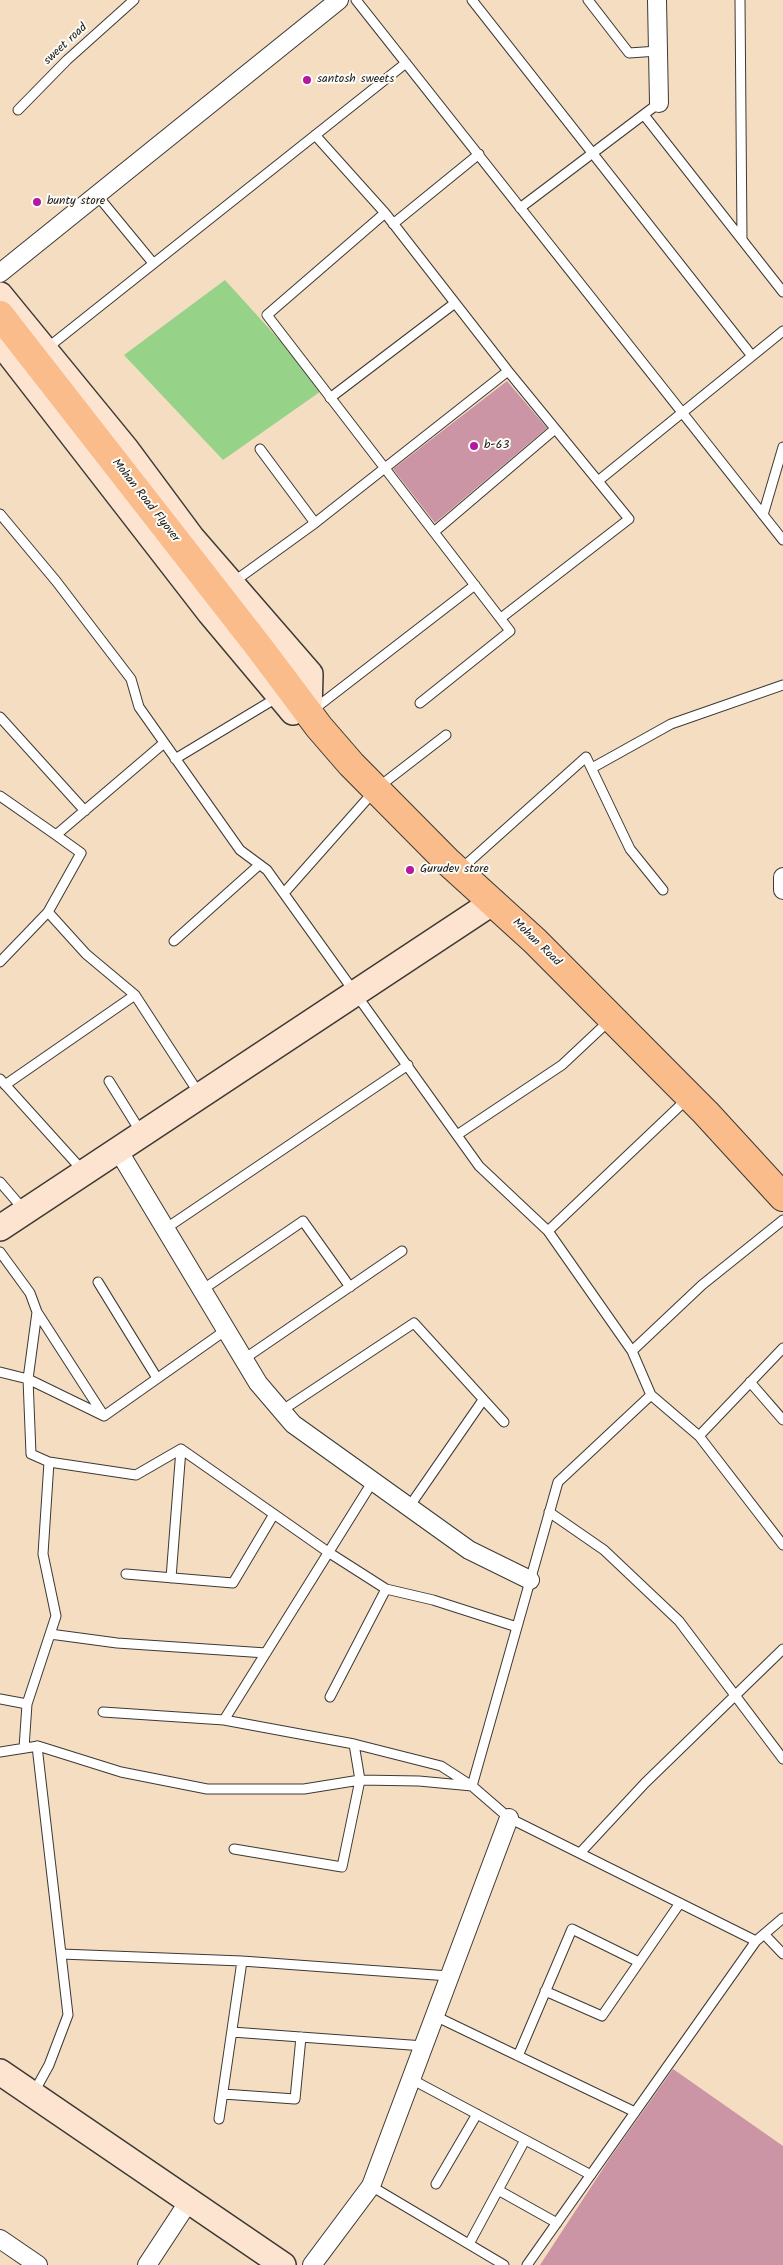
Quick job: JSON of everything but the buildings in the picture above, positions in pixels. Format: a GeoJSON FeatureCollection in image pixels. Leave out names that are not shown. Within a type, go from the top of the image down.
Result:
{"type":"FeatureCollection","features":[{"type":"Feature","properties":{"kind":"main road","name":"Mohan Road Flyover"},"geometry":{"type":"LineString","coordinates":[[0,315],[259,647],[284,692]]}},
{"type":"Feature","properties":{"kind":"main road","name":"Mohan Road"},"geometry":{"type":"LineString","coordinates":[[284,692],[314,720],[351,764],[376,789],[459,871],[535,941],[612,1018],[690,1097],[783,1197]]}},
{"type":"Feature","properties":{"kind":"street"},"geometry":{"type":"LineString","coordinates":[[0,273],[338,0]]}},
{"type":"Feature","properties":{"kind":"street"},"geometry":{"type":"LineString","coordinates":[[657,0],[659,103]]}},
{"type":"Feature","properties":{"kind":"street"},"geometry":{"type":"LineString","coordinates":[[0,294],[126,449],[192,538],[310,674],[314,720]]}},
{"type":"Feature","properties":{"kind":"street"},"geometry":{"type":"LineString","coordinates":[[0,342],[210,613],[284,692]]}},
{"type":"Feature","properties":{"kind":"street"},"geometry":{"type":"LineString","coordinates":[[783,877],[783,890]]}},
{"type":"Feature","properties":{"kind":"street"},"geometry":{"type":"LineString","coordinates":[[0,1228],[493,902]]}},
{"type":"Feature","properties":{"kind":"street"},"geometry":{"type":"LineString","coordinates":[[118,1150],[258,1382],[293,1424],[469,1550],[530,1580]]}},
{"type":"Feature","properties":{"kind":"street"},"geometry":{"type":"LineString","coordinates":[[312,2265],[371,2186],[509,1818]]}},
{"type":"Feature","properties":{"kind":"street"},"geometry":{"type":"LineString","coordinates":[[0,2072],[283,2265]]}},
{"type":"Feature","properties":{"kind":"street"},"geometry":{"type":"LineString","coordinates":[[147,2265],[189,2201]]}},
{"type":"Feature","properties":{"kind":"street"},"geometry":{"type":"LineString","coordinates":[[0,2239],[38,2265]]}},
{"type":"Feature","properties":{"kind":"lane","name":"sweet road"},"geometry":{"type":"LineString","coordinates":[[18,110],[66,60],[134,0]]}},
{"type":"Feature","properties":{"kind":"lane"},"geometry":{"type":"LineString","coordinates":[[356,0],[783,540]]}},
{"type":"Feature","properties":{"kind":"lane"},"geometry":{"type":"LineString","coordinates":[[472,0],[752,356]]}},
{"type":"Feature","properties":{"kind":"lane"},"geometry":{"type":"LineString","coordinates":[[588,0],[629,53],[658,51]]}},
{"type":"Feature","properties":{"kind":"lane"},"geometry":{"type":"LineString","coordinates":[[740,0],[742,240]]}},
{"type":"Feature","properties":{"kind":"lane"},"geometry":{"type":"LineString","coordinates":[[45,350],[406,63]]}},
{"type":"Feature","properties":{"kind":"lane"},"geometry":{"type":"LineString","coordinates":[[520,208],[659,103]]}},
{"type":"Feature","properties":{"kind":"lane"},"geometry":{"type":"LineString","coordinates":[[644,115],[783,292]]}},
{"type":"Feature","properties":{"kind":"lane"},"geometry":{"type":"LineString","coordinates":[[315,135],[393,224],[508,371],[629,519],[500,618]]}},
{"type":"Feature","properties":{"kind":"lane"},"geometry":{"type":"LineString","coordinates":[[393,224],[479,154]]}},
{"type":"Feature","properties":{"kind":"lane"},"geometry":{"type":"LineString","coordinates":[[97,195],[153,263]]}},
{"type":"Feature","properties":{"kind":"lane"},"geometry":{"type":"LineString","coordinates":[[384,213],[267,315],[510,631],[420,703]]}},
{"type":"Feature","properties":{"kind":"lane"},"geometry":{"type":"LineString","coordinates":[[330,398],[455,303]]}},
{"type":"Feature","properties":{"kind":"lane"},"geometry":{"type":"LineString","coordinates":[[598,481],[783,331]]}},
{"type":"Feature","properties":{"kind":"lane"},"geometry":{"type":"LineString","coordinates":[[232,583],[315,523],[508,371]]}},
{"type":"Feature","properties":{"kind":"lane"},"geometry":{"type":"LineString","coordinates":[[434,532],[555,428]]}},
{"type":"Feature","properties":{"kind":"lane"},"geometry":{"type":"LineString","coordinates":[[763,515],[783,447]]}},
{"type":"Feature","properties":{"kind":"lane"},"geometry":{"type":"LineString","coordinates":[[260,449],[315,523]]}},
{"type":"Feature","properties":{"kind":"lane"},"geometry":{"type":"LineString","coordinates":[[2,520],[56,581],[131,679],[139,707],[240,850],[267,870],[479,1166],[548,1231],[632,1352],[651,1395],[699,1436],[783,1545]]}},
{"type":"Feature","properties":{"kind":"lane"},"geometry":{"type":"LineString","coordinates":[[314,720],[475,585]]}},
{"type":"Feature","properties":{"kind":"lane"},"geometry":{"type":"LineString","coordinates":[[592,768],[672,724],[783,685]]}},
{"type":"Feature","properties":{"kind":"lane"},"geometry":{"type":"LineString","coordinates":[[176,759],[284,692]]}},
{"type":"Feature","properties":{"kind":"lane"},"geometry":{"type":"LineString","coordinates":[[0,717],[85,811]]}},
{"type":"Feature","properties":{"kind":"lane"},"geometry":{"type":"LineString","coordinates":[[284,893],[376,789],[446,735]]}},
{"type":"Feature","properties":{"kind":"lane"},"geometry":{"type":"LineString","coordinates":[[56,835],[164,743]]}},
{"type":"Feature","properties":{"kind":"lane"},"geometry":{"type":"LineString","coordinates":[[459,871],[586,757],[630,849],[662,890]]}},
{"type":"Feature","properties":{"kind":"lane"},"geometry":{"type":"LineString","coordinates":[[0,796],[81,853],[48,912],[0,962]]}},
{"type":"Feature","properties":{"kind":"lane"},"geometry":{"type":"LineString","coordinates":[[174,942],[259,864]]}},
{"type":"Feature","properties":{"kind":"lane"},"geometry":{"type":"LineString","coordinates":[[48,912],[86,954],[135,995],[200,1095]]}},
{"type":"Feature","properties":{"kind":"lane"},"geometry":{"type":"LineString","coordinates":[[84,1172],[3,1082],[135,995]]}},
{"type":"Feature","properties":{"kind":"lane"},"geometry":{"type":"LineString","coordinates":[[457,1134],[562,1065],[612,1018]]}},
{"type":"Feature","properties":{"kind":"lane"},"geometry":{"type":"LineString","coordinates":[[165,1229],[408,1065]]}},
{"type":"Feature","properties":{"kind":"lane"},"geometry":{"type":"LineString","coordinates":[[109,1081],[142,1134]]}},
{"type":"Feature","properties":{"kind":"lane"},"geometry":{"type":"LineString","coordinates":[[548,1231],[690,1097]]}},
{"type":"Feature","properties":{"kind":"lane"},"geometry":{"type":"LineString","coordinates":[[0,1182],[25,1211]]}},
{"type":"Feature","properties":{"kind":"lane"},"geometry":{"type":"LineString","coordinates":[[632,1352],[702,1285],[783,1220]]}},
{"type":"Feature","properties":{"kind":"lane"},"geometry":{"type":"LineString","coordinates":[[202,1290],[303,1221],[350,1287]]}},
{"type":"Feature","properties":{"kind":"lane"},"geometry":{"type":"LineString","coordinates":[[244,1359],[402,1251]]}},
{"type":"Feature","properties":{"kind":"lane"},"geometry":{"type":"LineString","coordinates":[[0,1252],[30,1293],[37,1312],[104,1416]]}},
{"type":"Feature","properties":{"kind":"lane"},"geometry":{"type":"LineString","coordinates":[[98,1282],[157,1378]]}},
{"type":"Feature","properties":{"kind":"lane"},"geometry":{"type":"LineString","coordinates":[[37,1312],[28,1380],[31,1454],[49,1462],[136,1475],[181,1449]]}},
{"type":"Feature","properties":{"kind":"lane"},"geometry":{"type":"LineString","coordinates":[[282,1411],[414,1323],[504,1422]]}},
{"type":"Feature","properties":{"kind":"lane"},"geometry":{"type":"LineString","coordinates":[[104,1416],[226,1330]]}},
{"type":"Feature","properties":{"kind":"lane"},"geometry":{"type":"LineString","coordinates":[[699,1436],[783,1348]]}},
{"type":"Feature","properties":{"kind":"lane"},"geometry":{"type":"LineString","coordinates":[[0,1372],[28,1380],[104,1416]]}},
{"type":"Feature","properties":{"kind":"lane"},"geometry":{"type":"LineString","coordinates":[[750,1382],[783,1420]]}},
{"type":"Feature","properties":{"kind":"lane"},"geometry":{"type":"LineString","coordinates":[[472,1786],[558,1482],[651,1395]]}},
{"type":"Feature","properties":{"kind":"lane"},"geometry":{"type":"LineString","coordinates":[[410,1507],[483,1400]]}},
{"type":"Feature","properties":{"kind":"lane"},"geometry":{"type":"LineString","coordinates":[[181,1449],[328,1552],[386,1589],[433,1600],[517,1627]]}},
{"type":"Feature","properties":{"kind":"lane"},"geometry":{"type":"LineString","coordinates":[[171,1578],[181,1449]]}},
{"type":"Feature","properties":{"kind":"lane"},"geometry":{"type":"LineString","coordinates":[[24,1748],[27,1704],[56,1616],[43,1554],[49,1462]]}},
{"type":"Feature","properties":{"kind":"lane"},"geometry":{"type":"LineString","coordinates":[[224,1720],[372,1481]]}},
{"type":"Feature","properties":{"kind":"lane"},"geometry":{"type":"LineString","coordinates":[[549,1512],[604,1550],[679,1621],[783,1759]]}},
{"type":"Feature","properties":{"kind":"lane"},"geometry":{"type":"LineString","coordinates":[[126,1574],[234,1583],[274,1514]]}},
{"type":"Feature","properties":{"kind":"lane"},"geometry":{"type":"LineString","coordinates":[[330,1697],[386,1589]]}},
{"type":"Feature","properties":{"kind":"lane"},"geometry":{"type":"LineString","coordinates":[[50,1634],[117,1643],[266,1652]]}},
{"type":"Feature","properties":{"kind":"lane"},"geometry":{"type":"LineString","coordinates":[[580,1853],[644,1783],[783,1649]]}},
{"type":"Feature","properties":{"kind":"lane"},"geometry":{"type":"LineString","coordinates":[[0,1700],[27,1704]]}},
{"type":"Feature","properties":{"kind":"lane"},"geometry":{"type":"LineString","coordinates":[[102,1712],[224,1720],[354,1744],[441,1766],[472,1786],[509,1818],[756,1941]]}},
{"type":"Feature","properties":{"kind":"lane"},"geometry":{"type":"LineString","coordinates":[[234,1849],[342,1866],[360,1780],[354,1744]]}},
{"type":"Feature","properties":{"kind":"lane"},"geometry":{"type":"LineString","coordinates":[[0,1752],[36,1746],[122,1772],[207,1789],[304,1789],[360,1780],[419,1781],[472,1786]]}},
{"type":"Feature","properties":{"kind":"lane"},"geometry":{"type":"LineString","coordinates":[[33,2094],[49,2065],[68,2015],[50,1878],[36,1746]]}},
{"type":"Feature","properties":{"kind":"lane"},"geometry":{"type":"LineString","coordinates":[[545,1991],[602,2016],[680,1903]]}},
{"type":"Feature","properties":{"kind":"lane"},"geometry":{"type":"LineString","coordinates":[[527,2265],[756,1941],[783,1918]]}},
{"type":"Feature","properties":{"kind":"lane"},"geometry":{"type":"LineString","coordinates":[[518,2056],[572,1929],[639,1962]]}},
{"type":"Feature","properties":{"kind":"lane"},"geometry":{"type":"LineString","coordinates":[[764,1934],[783,1954]]}},
{"type":"Feature","properties":{"kind":"lane"},"geometry":{"type":"LineString","coordinates":[[61,1954],[242,1961],[450,1976]]}},
{"type":"Feature","properties":{"kind":"lane"},"geometry":{"type":"LineString","coordinates":[[219,2119],[242,1961]]}},
{"type":"Feature","properties":{"kind":"lane"},"geometry":{"type":"LineString","coordinates":[[435,2016],[635,2112]]}},
{"type":"Feature","properties":{"kind":"lane"},"geometry":{"type":"LineString","coordinates":[[232,2032],[424,2046]]}},
{"type":"Feature","properties":{"kind":"lane"},"geometry":{"type":"LineString","coordinates":[[223,2094],[295,2099],[301,2037]]}},
{"type":"Feature","properties":{"kind":"lane"},"geometry":{"type":"LineString","coordinates":[[411,2079],[590,2175]]}},
{"type":"Feature","properties":{"kind":"lane"},"geometry":{"type":"LineString","coordinates":[[436,2184],[477,2114]]}},
{"type":"Feature","properties":{"kind":"lane"},"geometry":{"type":"LineString","coordinates":[[469,2244],[525,2140]]}},
{"type":"Feature","properties":{"kind":"lane"},"geometry":{"type":"LineString","coordinates":[[371,2186],[504,2265]]}},
{"type":"Feature","properties":{"kind":"lane"},"geometry":{"type":"LineString","coordinates":[[498,2190],[557,2223]]}},
{"type":"Feature","properties":{"kind":"green space"},"geometry":{"type":"Polygon","coordinates":[[[225,280],[324,389],[223,460],[124,355],[225,280]]]}},
{"type":"Feature","properties":{"kind":"place","name":"santosh sweets"},"geometry":{"type":"Point","coordinates":[307,80]}},
{"type":"Feature","properties":{"kind":"place","name":"bunty store"},"geometry":{"type":"Point","coordinates":[37,202]}},
{"type":"Feature","properties":{"kind":"place","name":"b-63"},"geometry":{"type":"Point","coordinates":[474,446]}},
{"type":"Feature","properties":{"kind":"place","name":"Gurudev store"},"geometry":{"type":"Point","coordinates":[410,870]}}]}
